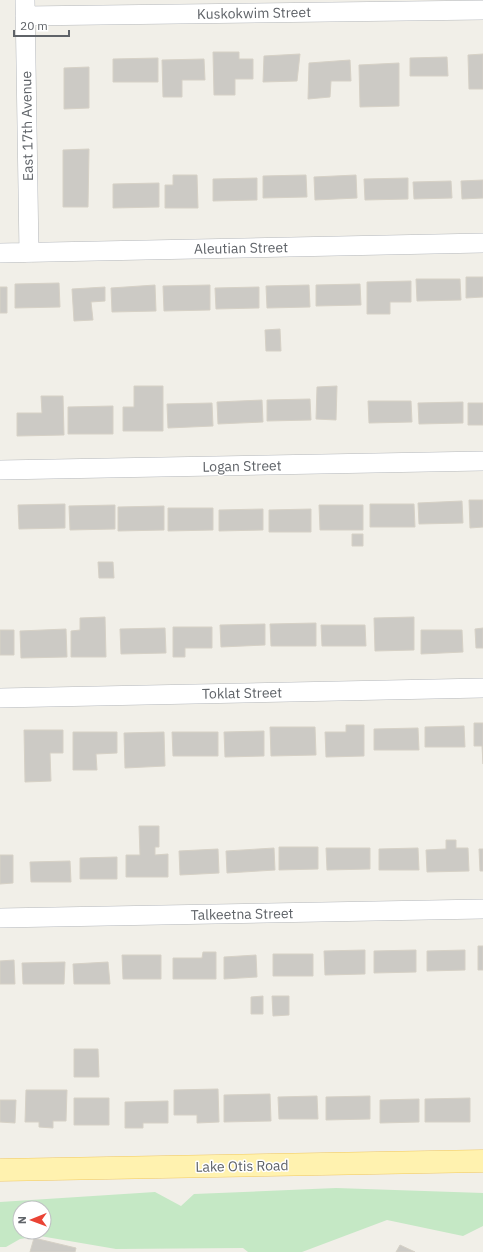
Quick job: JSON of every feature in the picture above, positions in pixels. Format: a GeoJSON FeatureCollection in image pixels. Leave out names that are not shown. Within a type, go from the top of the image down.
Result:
{"type":"FeatureCollection","features":[{"type":"Feature","properties":{"kind":"main road","name":"Lake Otis Road"},"geometry":{"type":"LineString","coordinates":[[0,1170],[483,1161]]}},
{"type":"Feature","properties":{"kind":"street","name":"Kuskokwim Street"},"geometry":{"type":"LineString","coordinates":[[25,8],[483,10]]}},
{"type":"Feature","properties":{"kind":"street","name":"East 17th Avenue"},"geometry":{"type":"LineString","coordinates":[[25,8],[29,253]]}},
{"type":"Feature","properties":{"kind":"street","name":"Aleutian Street"},"geometry":{"type":"LineString","coordinates":[[0,254],[483,243]]}},
{"type":"Feature","properties":{"kind":"street","name":"Logan Street"},"geometry":{"type":"LineString","coordinates":[[0,470],[483,461]]}},
{"type":"Feature","properties":{"kind":"street","name":"Toklat Street"},"geometry":{"type":"LineString","coordinates":[[0,698],[483,688]]}},
{"type":"Feature","properties":{"kind":"street","name":"Talkeetna Street"},"geometry":{"type":"LineString","coordinates":[[0,918],[483,909]]}},
{"type":"Feature","properties":{"kind":"green space"},"geometry":{"type":"Polygon","coordinates":[[[336,1188],[483,1193],[483,1226],[463,1236],[387,1220],[302,1252],[248,1252],[243,1248],[116,1249],[52,1238],[52,1200],[31,1200],[155,1192],[181,1206],[194,1194],[336,1188]]]}},
{"type":"Feature","properties":{"kind":"green space"},"geometry":{"type":"Polygon","coordinates":[[[12,1201],[12,1240],[18,1240],[6,1247],[0,1247],[0,1202],[12,1201]]]}},
{"type":"Feature","properties":{"kind":"building"},"geometry":{"type":"Polygon","coordinates":[[[213,52],[239,52],[239,59],[253,59],[253,79],[235,79],[235,95],[214,95],[213,52]]]}},
{"type":"Feature","properties":{"kind":"building"},"geometry":{"type":"Polygon","coordinates":[[[300,54],[297,81],[263,82],[264,56],[300,54]]]}},
{"type":"Feature","properties":{"kind":"building"},"geometry":{"type":"Polygon","coordinates":[[[483,54],[483,89],[469,89],[468,55],[483,54]]]}},
{"type":"Feature","properties":{"kind":"building"},"geometry":{"type":"Polygon","coordinates":[[[447,57],[448,76],[410,76],[410,58],[447,57]]]}},
{"type":"Feature","properties":{"kind":"building"},"geometry":{"type":"Polygon","coordinates":[[[158,58],[158,82],[113,82],[113,59],[158,58]]]}},
{"type":"Feature","properties":{"kind":"building"},"geometry":{"type":"Polygon","coordinates":[[[204,59],[205,80],[182,80],[182,97],[163,97],[162,60],[204,59]]]}},
{"type":"Feature","properties":{"kind":"building"},"geometry":{"type":"Polygon","coordinates":[[[350,60],[351,81],[331,81],[330,97],[308,99],[309,63],[350,60]]]}},
{"type":"Feature","properties":{"kind":"building"},"geometry":{"type":"Polygon","coordinates":[[[399,63],[399,106],[360,107],[359,65],[399,63]]]}},
{"type":"Feature","properties":{"kind":"building"},"geometry":{"type":"Polygon","coordinates":[[[89,67],[89,108],[64,109],[64,68],[89,67]]]}},
{"type":"Feature","properties":{"kind":"building"},"geometry":{"type":"Polygon","coordinates":[[[89,149],[88,207],[63,207],[63,150],[89,149]]]}},
{"type":"Feature","properties":{"kind":"building"},"geometry":{"type":"Polygon","coordinates":[[[173,175],[197,175],[198,208],[165,208],[165,185],[173,185],[173,175]]]}},
{"type":"Feature","properties":{"kind":"building"},"geometry":{"type":"Polygon","coordinates":[[[306,175],[307,197],[263,198],[263,176],[306,175]]]}},
{"type":"Feature","properties":{"kind":"building"},"geometry":{"type":"Polygon","coordinates":[[[356,175],[357,198],[315,200],[314,177],[356,175]]]}},
{"type":"Feature","properties":{"kind":"building"},"geometry":{"type":"Polygon","coordinates":[[[257,178],[257,200],[213,201],[213,179],[257,178]]]}},
{"type":"Feature","properties":{"kind":"building"},"geometry":{"type":"Polygon","coordinates":[[[408,178],[408,199],[365,200],[364,179],[408,178]]]}},
{"type":"Feature","properties":{"kind":"building"},"geometry":{"type":"Polygon","coordinates":[[[483,180],[483,198],[462,199],[461,181],[483,180]]]}},
{"type":"Feature","properties":{"kind":"building"},"geometry":{"type":"Polygon","coordinates":[[[451,181],[452,198],[414,199],[413,182],[451,181]]]}},
{"type":"Feature","properties":{"kind":"building"},"geometry":{"type":"Polygon","coordinates":[[[159,183],[159,207],[113,208],[113,184],[159,183]]]}},
{"type":"Feature","properties":{"kind":"building"},"geometry":{"type":"Polygon","coordinates":[[[466,277],[483,277],[483,297],[466,298],[466,277]]]}},
{"type":"Feature","properties":{"kind":"building"},"geometry":{"type":"Polygon","coordinates":[[[416,279],[460,279],[461,300],[417,301],[416,279]]]}},
{"type":"Feature","properties":{"kind":"building"},"geometry":{"type":"Polygon","coordinates":[[[411,281],[411,302],[390,302],[390,314],[367,314],[367,282],[411,281]]]}},
{"type":"Feature","properties":{"kind":"building"},"geometry":{"type":"Polygon","coordinates":[[[59,283],[60,307],[15,308],[15,284],[59,283]]]}},
{"type":"Feature","properties":{"kind":"building"},"geometry":{"type":"Polygon","coordinates":[[[360,284],[361,305],[316,306],[316,285],[360,284]]]}},
{"type":"Feature","properties":{"kind":"building"},"geometry":{"type":"Polygon","coordinates":[[[155,285],[156,311],[112,312],[111,288],[155,285]]]}},
{"type":"Feature","properties":{"kind":"building"},"geometry":{"type":"Polygon","coordinates":[[[210,285],[210,310],[164,311],[163,286],[210,285]]]}},
{"type":"Feature","properties":{"kind":"building"},"geometry":{"type":"Polygon","coordinates":[[[309,285],[310,307],[267,308],[266,286],[309,285]]]}},
{"type":"Feature","properties":{"kind":"building"},"geometry":{"type":"Polygon","coordinates":[[[0,287],[7,287],[7,313],[0,313],[0,287]]]}},
{"type":"Feature","properties":{"kind":"building"},"geometry":{"type":"Polygon","coordinates":[[[105,287],[105,301],[91,302],[93,320],[74,321],[72,289],[105,287]]]}},
{"type":"Feature","properties":{"kind":"building"},"geometry":{"type":"Polygon","coordinates":[[[259,287],[259,308],[216,309],[215,288],[259,287]]]}},
{"type":"Feature","properties":{"kind":"building"},"geometry":{"type":"Polygon","coordinates":[[[280,329],[281,351],[266,351],[265,330],[280,329]]]}},
{"type":"Feature","properties":{"kind":"building"},"geometry":{"type":"Polygon","coordinates":[[[134,386],[163,386],[163,431],[123,431],[123,407],[134,407],[134,386]]]}},
{"type":"Feature","properties":{"kind":"building"},"geometry":{"type":"Polygon","coordinates":[[[337,386],[336,420],[316,419],[317,387],[337,386]]]}},
{"type":"Feature","properties":{"kind":"building"},"geometry":{"type":"Polygon","coordinates":[[[41,396],[63,396],[64,435],[17,436],[17,413],[42,413],[41,396]]]}},
{"type":"Feature","properties":{"kind":"building"},"geometry":{"type":"Polygon","coordinates":[[[310,399],[311,420],[267,421],[267,400],[310,399]]]}},
{"type":"Feature","properties":{"kind":"building"},"geometry":{"type":"Polygon","coordinates":[[[262,400],[263,422],[218,424],[217,402],[262,400]]]}},
{"type":"Feature","properties":{"kind":"building"},"geometry":{"type":"Polygon","coordinates":[[[368,401],[411,401],[412,422],[369,423],[368,401]]]}},
{"type":"Feature","properties":{"kind":"building"},"geometry":{"type":"Polygon","coordinates":[[[463,402],[463,423],[419,424],[418,403],[463,402]]]}},
{"type":"Feature","properties":{"kind":"building"},"geometry":{"type":"Polygon","coordinates":[[[212,403],[213,426],[168,428],[167,404],[212,403]]]}},
{"type":"Feature","properties":{"kind":"building"},"geometry":{"type":"Polygon","coordinates":[[[468,403],[483,403],[483,425],[468,425],[468,403]]]}},
{"type":"Feature","properties":{"kind":"building"},"geometry":{"type":"Polygon","coordinates":[[[113,406],[113,434],[68,434],[68,407],[113,406]]]}},
{"type":"Feature","properties":{"kind":"building"},"geometry":{"type":"Polygon","coordinates":[[[469,500],[483,500],[483,527],[470,528],[469,500]]]}},
{"type":"Feature","properties":{"kind":"building"},"geometry":{"type":"Polygon","coordinates":[[[462,501],[463,523],[419,524],[418,503],[462,501]]]}},
{"type":"Feature","properties":{"kind":"building"},"geometry":{"type":"Polygon","coordinates":[[[65,504],[65,528],[19,529],[18,505],[65,504]]]}},
{"type":"Feature","properties":{"kind":"building"},"geometry":{"type":"Polygon","coordinates":[[[370,504],[414,504],[415,527],[370,527],[370,504]]]}},
{"type":"Feature","properties":{"kind":"building"},"geometry":{"type":"Polygon","coordinates":[[[115,505],[115,529],[70,530],[69,506],[115,505]]]}},
{"type":"Feature","properties":{"kind":"building"},"geometry":{"type":"Polygon","coordinates":[[[319,505],[363,505],[363,530],[320,530],[319,505]]]}},
{"type":"Feature","properties":{"kind":"building"},"geometry":{"type":"Polygon","coordinates":[[[164,506],[164,530],[118,531],[118,507],[164,506]]]}},
{"type":"Feature","properties":{"kind":"building"},"geometry":{"type":"Polygon","coordinates":[[[168,508],[213,508],[213,530],[168,531],[168,508]]]}},
{"type":"Feature","properties":{"kind":"building"},"geometry":{"type":"Polygon","coordinates":[[[263,509],[263,530],[219,531],[219,510],[263,509]]]}},
{"type":"Feature","properties":{"kind":"building"},"geometry":{"type":"Polygon","coordinates":[[[311,509],[311,532],[269,532],[269,510],[311,509]]]}},
{"type":"Feature","properties":{"kind":"building"},"geometry":{"type":"Polygon","coordinates":[[[352,534],[363,534],[363,546],[352,546],[352,534]]]}},
{"type":"Feature","properties":{"kind":"building"},"geometry":{"type":"Polygon","coordinates":[[[98,562],[113,562],[114,578],[99,578],[98,562]]]}},
{"type":"Feature","properties":{"kind":"building"},"geometry":{"type":"Polygon","coordinates":[[[105,617],[106,657],[71,657],[71,631],[80,630],[80,618],[105,617]]]}},
{"type":"Feature","properties":{"kind":"building"},"geometry":{"type":"Polygon","coordinates":[[[414,617],[414,650],[375,651],[374,618],[414,617]]]}},
{"type":"Feature","properties":{"kind":"building"},"geometry":{"type":"Polygon","coordinates":[[[316,623],[316,646],[271,646],[270,624],[316,623]]]}},
{"type":"Feature","properties":{"kind":"building"},"geometry":{"type":"Polygon","coordinates":[[[265,624],[265,645],[221,647],[220,625],[265,624]]]}},
{"type":"Feature","properties":{"kind":"building"},"geometry":{"type":"Polygon","coordinates":[[[321,625],[365,625],[366,646],[322,646],[321,625]]]}},
{"type":"Feature","properties":{"kind":"building"},"geometry":{"type":"Polygon","coordinates":[[[173,627],[212,627],[212,648],[185,648],[185,657],[173,657],[173,627]]]}},
{"type":"Feature","properties":{"kind":"building"},"geometry":{"type":"Polygon","coordinates":[[[165,628],[166,653],[121,654],[120,629],[165,628]]]}},
{"type":"Feature","properties":{"kind":"building"},"geometry":{"type":"Polygon","coordinates":[[[483,628],[483,648],[476,648],[475,629],[483,628]]]}},
{"type":"Feature","properties":{"kind":"building"},"geometry":{"type":"Polygon","coordinates":[[[66,629],[67,657],[21,658],[20,631],[66,629]]]}},
{"type":"Feature","properties":{"kind":"building"},"geometry":{"type":"Polygon","coordinates":[[[0,630],[14,630],[14,655],[0,655],[0,630]]]}},
{"type":"Feature","properties":{"kind":"building"},"geometry":{"type":"Polygon","coordinates":[[[421,630],[462,630],[463,652],[421,654],[421,630]]]}},
{"type":"Feature","properties":{"kind":"building"},"geometry":{"type":"Polygon","coordinates":[[[474,723],[483,723],[483,764],[482,746],[474,746],[474,723]]]}},
{"type":"Feature","properties":{"kind":"building"},"geometry":{"type":"Polygon","coordinates":[[[346,725],[364,725],[364,756],[326,757],[325,732],[346,732],[346,725]]]}},
{"type":"Feature","properties":{"kind":"building"},"geometry":{"type":"Polygon","coordinates":[[[464,726],[465,747],[425,747],[425,727],[464,726]]]}},
{"type":"Feature","properties":{"kind":"building"},"geometry":{"type":"Polygon","coordinates":[[[270,727],[315,727],[316,755],[271,756],[270,727]]]}},
{"type":"Feature","properties":{"kind":"building"},"geometry":{"type":"Polygon","coordinates":[[[418,728],[419,750],[374,750],[374,729],[418,728]]]}},
{"type":"Feature","properties":{"kind":"building"},"geometry":{"type":"Polygon","coordinates":[[[24,730],[63,730],[63,753],[50,753],[51,781],[25,782],[24,730]]]}},
{"type":"Feature","properties":{"kind":"building"},"geometry":{"type":"Polygon","coordinates":[[[264,731],[264,756],[225,757],[224,732],[264,731]]]}},
{"type":"Feature","properties":{"kind":"building"},"geometry":{"type":"Polygon","coordinates":[[[73,732],[117,732],[117,753],[96,754],[97,770],[73,770],[73,732]]]}},
{"type":"Feature","properties":{"kind":"building"},"geometry":{"type":"Polygon","coordinates":[[[164,732],[165,766],[125,768],[124,733],[164,732]]]}},
{"type":"Feature","properties":{"kind":"building"},"geometry":{"type":"Polygon","coordinates":[[[172,732],[218,732],[218,756],[173,756],[172,732]]]}},
{"type":"Feature","properties":{"kind":"building"},"geometry":{"type":"Polygon","coordinates":[[[139,826],[159,826],[159,847],[155,847],[155,855],[168,854],[168,877],[126,877],[126,855],[140,855],[139,826]]]}},
{"type":"Feature","properties":{"kind":"building"},"geometry":{"type":"Polygon","coordinates":[[[446,840],[456,840],[456,848],[468,848],[469,871],[427,872],[426,850],[446,849],[446,840]]]}},
{"type":"Feature","properties":{"kind":"building"},"geometry":{"type":"Polygon","coordinates":[[[279,847],[318,847],[318,869],[279,870],[279,847]]]}},
{"type":"Feature","properties":{"kind":"building"},"geometry":{"type":"Polygon","coordinates":[[[274,848],[275,870],[227,873],[226,851],[274,848]]]}},
{"type":"Feature","properties":{"kind":"building"},"geometry":{"type":"Polygon","coordinates":[[[326,848],[370,848],[370,869],[327,870],[326,848]]]}},
{"type":"Feature","properties":{"kind":"building"},"geometry":{"type":"Polygon","coordinates":[[[418,848],[419,870],[379,870],[379,849],[418,848]]]}},
{"type":"Feature","properties":{"kind":"building"},"geometry":{"type":"Polygon","coordinates":[[[218,849],[219,873],[180,875],[179,851],[218,849]]]}},
{"type":"Feature","properties":{"kind":"building"},"geometry":{"type":"Polygon","coordinates":[[[479,849],[483,849],[483,871],[480,871],[479,849]]]}},
{"type":"Feature","properties":{"kind":"building"},"geometry":{"type":"Polygon","coordinates":[[[0,855],[13,855],[13,883],[0,884],[0,855]]]}},
{"type":"Feature","properties":{"kind":"building"},"geometry":{"type":"Polygon","coordinates":[[[117,857],[117,879],[80,879],[80,858],[117,857]]]}},
{"type":"Feature","properties":{"kind":"building"},"geometry":{"type":"Polygon","coordinates":[[[70,861],[71,882],[31,882],[30,862],[70,861]]]}},
{"type":"Feature","properties":{"kind":"building"},"geometry":{"type":"Polygon","coordinates":[[[478,946],[483,946],[483,970],[478,970],[478,946]]]}},
{"type":"Feature","properties":{"kind":"building"},"geometry":{"type":"Polygon","coordinates":[[[365,950],[365,974],[325,975],[324,951],[365,950]]]}},
{"type":"Feature","properties":{"kind":"building"},"geometry":{"type":"Polygon","coordinates":[[[416,950],[416,972],[374,973],[374,951],[416,950]]]}},
{"type":"Feature","properties":{"kind":"building"},"geometry":{"type":"Polygon","coordinates":[[[465,950],[465,970],[427,971],[427,951],[465,950]]]}},
{"type":"Feature","properties":{"kind":"building"},"geometry":{"type":"Polygon","coordinates":[[[203,952],[216,952],[216,979],[173,979],[173,958],[202,958],[203,952]]]}},
{"type":"Feature","properties":{"kind":"building"},"geometry":{"type":"Polygon","coordinates":[[[273,954],[313,954],[313,976],[273,976],[273,954]]]}},
{"type":"Feature","properties":{"kind":"building"},"geometry":{"type":"Polygon","coordinates":[[[122,955],[161,955],[161,979],[123,979],[122,955]]]}},
{"type":"Feature","properties":{"kind":"building"},"geometry":{"type":"Polygon","coordinates":[[[256,955],[257,977],[224,979],[224,957],[256,955]]]}},
{"type":"Feature","properties":{"kind":"building"},"geometry":{"type":"Polygon","coordinates":[[[14,960],[15,984],[0,984],[0,961],[14,960]]]}},
{"type":"Feature","properties":{"kind":"building"},"geometry":{"type":"Polygon","coordinates":[[[65,962],[64,984],[23,984],[22,963],[65,962]]]}},
{"type":"Feature","properties":{"kind":"building"},"geometry":{"type":"Polygon","coordinates":[[[108,962],[110,984],[74,984],[73,964],[108,962]]]}},
{"type":"Feature","properties":{"kind":"building"},"geometry":{"type":"Polygon","coordinates":[[[263,996],[263,1014],[251,1014],[251,997],[263,996]]]}},
{"type":"Feature","properties":{"kind":"building"},"geometry":{"type":"Polygon","coordinates":[[[272,996],[289,996],[289,1015],[273,1016],[272,996]]]}},
{"type":"Feature","properties":{"kind":"building"},"geometry":{"type":"Polygon","coordinates":[[[74,1049],[98,1049],[99,1077],[74,1077],[74,1049]]]}},
{"type":"Feature","properties":{"kind":"building"},"geometry":{"type":"Polygon","coordinates":[[[218,1089],[219,1122],[197,1123],[197,1115],[174,1115],[174,1090],[218,1089]]]}},
{"type":"Feature","properties":{"kind":"building"},"geometry":{"type":"Polygon","coordinates":[[[26,1090],[67,1090],[66,1121],[53,1121],[53,1128],[39,1127],[39,1122],[25,1122],[26,1090]]]}},
{"type":"Feature","properties":{"kind":"building"},"geometry":{"type":"Polygon","coordinates":[[[270,1094],[271,1121],[224,1122],[224,1095],[270,1094]]]}},
{"type":"Feature","properties":{"kind":"building"},"geometry":{"type":"Polygon","coordinates":[[[317,1096],[318,1119],[279,1119],[278,1097],[317,1096]]]}},
{"type":"Feature","properties":{"kind":"building"},"geometry":{"type":"Polygon","coordinates":[[[370,1096],[370,1119],[326,1120],[326,1097],[370,1096]]]}},
{"type":"Feature","properties":{"kind":"building"},"geometry":{"type":"Polygon","coordinates":[[[74,1098],[109,1098],[109,1125],[74,1125],[74,1098]]]}},
{"type":"Feature","properties":{"kind":"building"},"geometry":{"type":"Polygon","coordinates":[[[470,1098],[470,1122],[425,1122],[425,1099],[470,1098]]]}},
{"type":"Feature","properties":{"kind":"building"},"geometry":{"type":"Polygon","coordinates":[[[419,1099],[419,1122],[380,1123],[380,1100],[419,1099]]]}},
{"type":"Feature","properties":{"kind":"building"},"geometry":{"type":"Polygon","coordinates":[[[0,1100],[16,1100],[15,1123],[0,1122],[0,1100]]]}},
{"type":"Feature","properties":{"kind":"building"},"geometry":{"type":"Polygon","coordinates":[[[168,1101],[168,1123],[143,1123],[143,1128],[125,1128],[125,1102],[168,1101]]]}},
{"type":"Feature","properties":{"kind":"building"},"geometry":{"type":"Polygon","coordinates":[[[33,1240],[42,1240],[76,1248],[75,1252],[30,1252],[33,1240]]]}},
{"type":"Feature","properties":{"kind":"building"},"geometry":{"type":"Polygon","coordinates":[[[400,1245],[415,1252],[396,1252],[400,1245]]]}}]}
